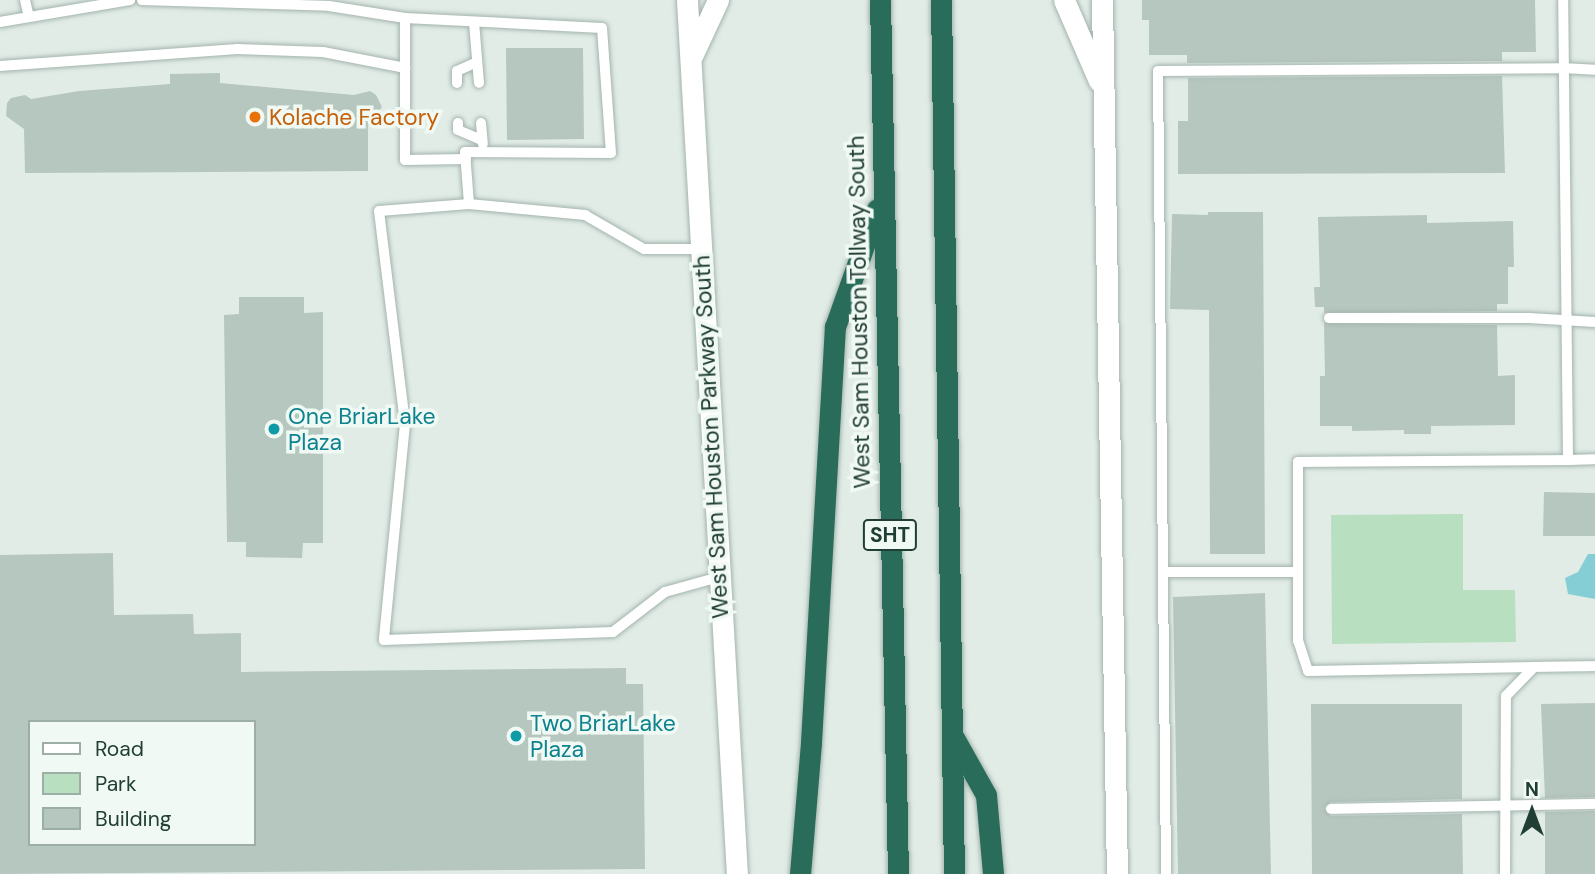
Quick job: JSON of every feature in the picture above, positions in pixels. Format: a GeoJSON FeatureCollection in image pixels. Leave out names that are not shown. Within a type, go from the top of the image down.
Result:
{"type":"FeatureCollection","features":[{"type":"Feature","properties":{"kind":"highway","name":"West Sam Houston Tollway South"},"geometry":{"type":"LineString","coordinates":[[880,0],[881,197],[898,874]]}},
{"type":"Feature","properties":{"kind":"highway","name":"SHT"},"geometry":{"type":"LineString","coordinates":[[941,0],[954,874]]}},
{"type":"Feature","properties":{"kind":"highway"},"geometry":{"type":"LineString","coordinates":[[800,874],[811,742],[835,327],[881,197]]}},
{"type":"Feature","properties":{"kind":"highway"},"geometry":{"type":"LineString","coordinates":[[952,734],[986,795],[993,874]]}},
{"type":"Feature","properties":{"kind":"main road","name":"West Sam Houston Parkway South"},"geometry":{"type":"LineString","coordinates":[[687,0],[737,874]]}},
{"type":"Feature","properties":{"kind":"main road"},"geometry":{"type":"LineString","coordinates":[[689,61],[718,0]]}},
{"type":"Feature","properties":{"kind":"main road"},"geometry":{"type":"LineString","coordinates":[[1064,0],[1102,89]]}},
{"type":"Feature","properties":{"kind":"main road"},"geometry":{"type":"LineString","coordinates":[[1102,0],[1117,874]]}},
{"type":"Feature","properties":{"kind":"lane"},"geometry":{"type":"LineString","coordinates":[[25,0],[29,17]]}},
{"type":"Feature","properties":{"kind":"lane"},"geometry":{"type":"LineString","coordinates":[[0,22],[130,0]]}},
{"type":"Feature","properties":{"kind":"lane"},"geometry":{"type":"LineString","coordinates":[[142,0],[329,3],[405,19],[602,28],[611,153],[465,152],[469,204]]}},
{"type":"Feature","properties":{"kind":"lane"},"geometry":{"type":"LineString","coordinates":[[1563,0],[1568,460]]}},
{"type":"Feature","properties":{"kind":"lane"},"geometry":{"type":"LineString","coordinates":[[405,19],[405,160],[466,159]]}},
{"type":"Feature","properties":{"kind":"lane"},"geometry":{"type":"LineString","coordinates":[[474,22],[479,83]]}},
{"type":"Feature","properties":{"kind":"lane"},"geometry":{"type":"LineString","coordinates":[[0,65],[237,49],[323,52],[405,68]]}},
{"type":"Feature","properties":{"kind":"lane"},"geometry":{"type":"LineString","coordinates":[[457,82],[457,71],[477,62]]}},
{"type":"Feature","properties":{"kind":"lane"},"geometry":{"type":"LineString","coordinates":[[1166,874],[1158,71],[1595,70]]}},
{"type":"Feature","properties":{"kind":"lane"},"geometry":{"type":"LineString","coordinates":[[458,123],[458,130],[482,140]]}},
{"type":"Feature","properties":{"kind":"lane"},"geometry":{"type":"LineString","coordinates":[[481,123],[483,152]]}},
{"type":"Feature","properties":{"kind":"lane"},"geometry":{"type":"LineString","coordinates":[[700,249],[644,249],[585,215],[469,204],[379,211],[405,424],[384,640],[613,632],[665,592],[719,577]]}},
{"type":"Feature","properties":{"kind":"lane"},"geometry":{"type":"LineString","coordinates":[[1329,318],[1566,319],[1595,322]]}},
{"type":"Feature","properties":{"kind":"lane"},"geometry":{"type":"LineString","coordinates":[[1595,459],[1298,461],[1298,641],[1308,671],[1595,666]]}},
{"type":"Feature","properties":{"kind":"lane"},"geometry":{"type":"LineString","coordinates":[[1163,572],[1298,572]]}},
{"type":"Feature","properties":{"kind":"lane"},"geometry":{"type":"LineString","coordinates":[[1505,874],[1506,696],[1534,667]]}},
{"type":"Feature","properties":{"kind":"lane"},"geometry":{"type":"LineString","coordinates":[[1331,809],[1595,804]]}},
{"type":"Feature","properties":{"kind":"green space"},"geometry":{"type":"Polygon","coordinates":[[[1463,514],[1463,590],[1515,590],[1516,642],[1332,644],[1331,515],[1463,514]]]}},
{"type":"Feature","properties":{"kind":"water"},"geometry":{"type":"Polygon","coordinates":[[[1588,554],[1595,554],[1595,599],[1568,594],[1565,578],[1578,572],[1588,554]]]}},
{"type":"Feature","properties":{"kind":"building"},"geometry":{"type":"Polygon","coordinates":[[[1142,0],[1535,0],[1536,52],[1502,52],[1502,61],[1187,63],[1187,55],[1149,55],[1149,20],[1142,20],[1142,0]]]}},
{"type":"Feature","properties":{"kind":"building"},"geometry":{"type":"Polygon","coordinates":[[[506,48],[583,48],[584,139],[507,140],[506,48]]]}},
{"type":"Feature","properties":{"kind":"building"},"geometry":{"type":"Polygon","coordinates":[[[220,73],[220,83],[354,95],[370,91],[376,95],[382,107],[368,126],[368,171],[25,173],[24,129],[6,116],[7,103],[11,98],[25,95],[31,99],[79,91],[170,84],[170,74],[220,73]]]}},
{"type":"Feature","properties":{"kind":"building"},"geometry":{"type":"Polygon","coordinates":[[[1502,76],[1505,173],[1178,174],[1178,121],[1188,121],[1188,78],[1502,76]]]}},
{"type":"Feature","properties":{"kind":"building"},"geometry":{"type":"Polygon","coordinates":[[[1208,212],[1263,212],[1265,554],[1210,554],[1209,310],[1170,309],[1172,214],[1208,215],[1208,212]]]}},
{"type":"Feature","properties":{"kind":"building"},"geometry":{"type":"Polygon","coordinates":[[[1427,215],[1427,223],[1513,221],[1514,267],[1508,267],[1508,304],[1497,304],[1497,311],[1324,313],[1324,307],[1315,307],[1314,287],[1320,287],[1318,217],[1427,215]]]}},
{"type":"Feature","properties":{"kind":"building","name":"One BriarLake Plaza"},"geometry":{"type":"Polygon","coordinates":[[[239,297],[304,297],[304,313],[323,312],[323,543],[303,543],[302,558],[246,557],[246,542],[227,542],[224,315],[239,314],[239,297]]]}},
{"type":"Feature","properties":{"kind":"building"},"geometry":{"type":"Polygon","coordinates":[[[1324,323],[1497,325],[1498,376],[1515,375],[1515,425],[1431,426],[1431,434],[1404,434],[1404,430],[1352,431],[1352,426],[1320,426],[1320,376],[1325,376],[1324,323]]]}},
{"type":"Feature","properties":{"kind":"building"},"geometry":{"type":"Polygon","coordinates":[[[1544,492],[1595,493],[1595,536],[1543,536],[1544,492]]]}},
{"type":"Feature","properties":{"kind":"building"},"geometry":{"type":"Polygon","coordinates":[[[113,553],[114,615],[193,614],[194,634],[241,633],[241,672],[626,668],[626,684],[643,684],[645,869],[0,874],[0,555],[113,553]]]}},
{"type":"Feature","properties":{"kind":"building"},"geometry":{"type":"Polygon","coordinates":[[[1265,593],[1271,874],[1178,874],[1173,597],[1265,593]]]}},
{"type":"Feature","properties":{"kind":"building"},"geometry":{"type":"Polygon","coordinates":[[[1595,703],[1595,797],[1545,798],[1541,704],[1595,703]]]}},
{"type":"Feature","properties":{"kind":"building"},"geometry":{"type":"Polygon","coordinates":[[[1311,704],[1462,704],[1462,799],[1331,802],[1324,808],[1331,816],[1462,814],[1463,874],[1312,874],[1311,704]]]}},
{"type":"Feature","properties":{"kind":"building"},"geometry":{"type":"Polygon","coordinates":[[[1595,811],[1595,874],[1545,874],[1545,812],[1595,811]]]}},
{"type":"Feature","properties":{"kind":"place","name":"Kolache Factory"},"geometry":{"type":"Point","coordinates":[255,117]}},
{"type":"Feature","properties":{"kind":"place","name":"One BriarLake Plaza"},"geometry":{"type":"Point","coordinates":[274,429]}},
{"type":"Feature","properties":{"kind":"place","name":"Two BriarLake Plaza"},"geometry":{"type":"Point","coordinates":[516,736]}}]}
